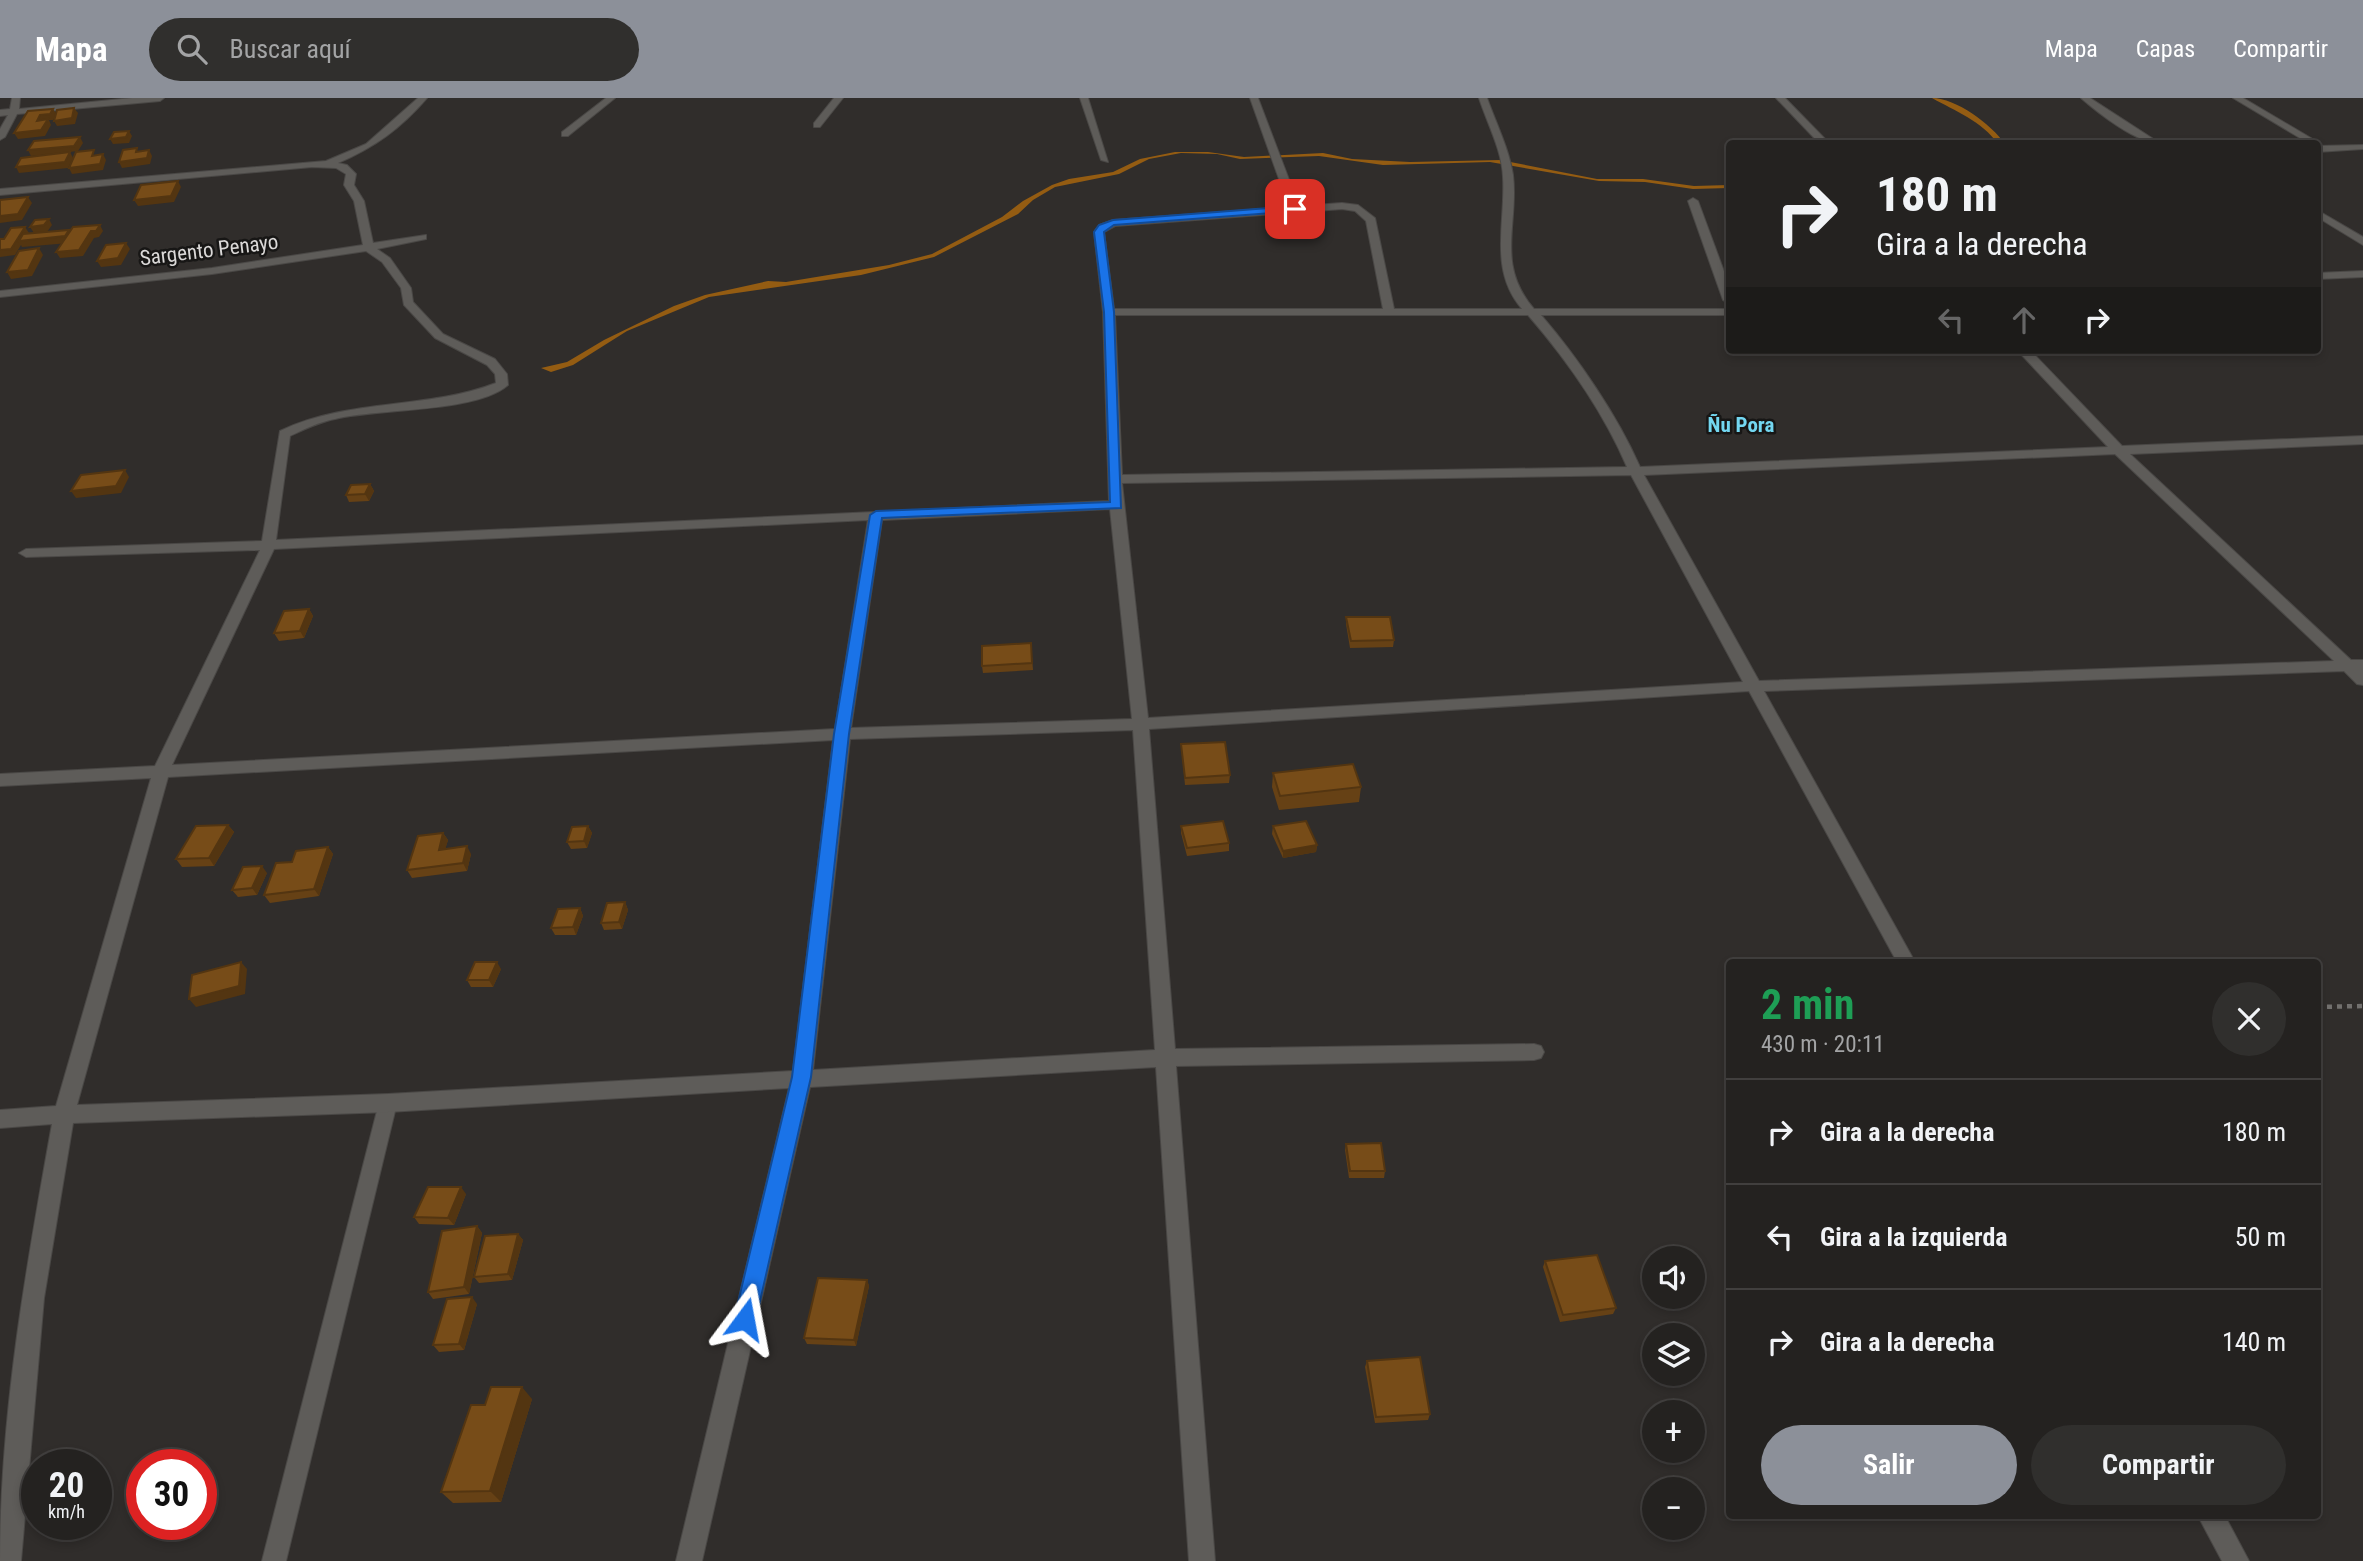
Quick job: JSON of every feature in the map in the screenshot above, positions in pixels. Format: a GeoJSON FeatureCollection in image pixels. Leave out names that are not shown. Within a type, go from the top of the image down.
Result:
{"type":"FeatureCollection","features":[{"type":"Feature","properties":{"kind":"street"},"geometry":{"type":"LineString","coordinates":[[0,136],[14,111],[16,98]]}},
{"type":"Feature","properties":{"kind":"street"},"geometry":{"type":"LineString","coordinates":[[0,113],[160,98]]}},
{"type":"Feature","properties":{"kind":"street"},"geometry":{"type":"LineString","coordinates":[[327,164],[369,146],[423,98]]}},
{"type":"Feature","properties":{"kind":"street"},"geometry":{"type":"LineString","coordinates":[[565,135],[611,98]]}},
{"type":"Feature","properties":{"kind":"street"},"geometry":{"type":"LineString","coordinates":[[817,125],[839,98]]}},
{"type":"Feature","properties":{"kind":"street"},"geometry":{"type":"LineString","coordinates":[[1254,98],[1295,209]]}},
{"type":"Feature","properties":{"kind":"street"},"geometry":{"type":"LineString","coordinates":[[1483,98],[1508,176],[1504,242],[1511,284],[1530,312],[1558,342],[1622,441],[1635,471],[1904,959]]}},
{"type":"Feature","properties":{"kind":"street"},"geometry":{"type":"LineString","coordinates":[[1780,98],[1822,140]]}},
{"type":"Feature","properties":{"kind":"street"},"geometry":{"type":"LineString","coordinates":[[0,192],[327,164],[348,169],[351,174],[349,185],[359,201],[369,248],[386,260],[406,288],[408,303],[439,336],[491,362],[501,374],[502,385],[489,391],[453,398],[315,419],[284,434],[268,547],[161,771],[64,1114],[32,1298],[8,1561]]}},
{"type":"Feature","properties":{"kind":"street"},"geometry":{"type":"LineString","coordinates":[[1693,201],[1726,292]]}},
{"type":"Feature","properties":{"kind":"street"},"geometry":{"type":"LineString","coordinates":[[1202,1561],[1141,724],[1116,505],[1109,312],[1099,232],[1102,227],[1113,223],[1342,206],[1358,208],[1371,220],[1389,312]]}},
{"type":"Feature","properties":{"kind":"street"},"geometry":{"type":"LineString","coordinates":[[2321,216],[2363,242]]}},
{"type":"Feature","properties":{"kind":"street","name":"Sargento Penayo"},"geometry":{"type":"LineString","coordinates":[[0,294],[167,276],[369,248],[422,237]]}},
{"type":"Feature","properties":{"kind":"street"},"geometry":{"type":"LineString","coordinates":[[2321,276],[2363,274]]}},
{"type":"Feature","properties":{"kind":"street"},"geometry":{"type":"LineString","coordinates":[[1109,312],[1726,312]]}},
{"type":"Feature","properties":{"kind":"street"},"geometry":{"type":"LineString","coordinates":[[2027,354],[2118,450],[2356,666],[2363,680]]}},
{"type":"Feature","properties":{"kind":"street"},"geometry":{"type":"LineString","coordinates":[[1116,480],[1635,471],[2363,440]]}},
{"type":"Feature","properties":{"kind":"street"},"geometry":{"type":"LineString","coordinates":[[26,553],[268,547],[1116,505]]}},
{"type":"Feature","properties":{"kind":"street"},"geometry":{"type":"LineString","coordinates":[[689,1561],[802,1077],[842,734],[876,515]]}},
{"type":"Feature","properties":{"kind":"street"},"geometry":{"type":"LineString","coordinates":[[0,779],[842,734],[1141,724],[1755,686],[2356,666]]}},
{"type":"Feature","properties":{"kind":"street"},"geometry":{"type":"LineString","coordinates":[[0,1119],[64,1114],[388,1102],[1164,1058],[1534,1052]]}},
{"type":"Feature","properties":{"kind":"street"},"geometry":{"type":"LineString","coordinates":[[2213,1519],[2236,1561]]}},
{"type":"Feature","properties":{"kind":"lane"},"geometry":{"type":"LineString","coordinates":[[1084,98],[1105,160]]}},
{"type":"Feature","properties":{"kind":"lane"},"geometry":{"type":"LineString","coordinates":[[2085,98],[2150,140]]}},
{"type":"Feature","properties":{"kind":"lane"},"geometry":{"type":"LineString","coordinates":[[2237,98],[2309,140]]}},
{"type":"Feature","properties":{"kind":"lane"},"geometry":{"type":"LineString","coordinates":[[2321,146],[2363,148]]}},
{"type":"Feature","properties":{"kind":"lane"},"geometry":{"type":"LineString","coordinates":[[274,1561],[388,1102]]}},
{"type":"Feature","properties":{"kind":"path"},"geometry":{"type":"LineString","coordinates":[[2321,1007],[2363,1006]]}},
{"type":"Feature","properties":{"kind":"shaded area"},"geometry":{"type":"Polygon","coordinates":[[[1175,152],[1208,152],[1244,157],[1323,153],[1352,159],[1410,162],[1500,160],[1597,179],[1643,179],[1694,186],[1726,185],[1726,188],[1693,189],[1645,182],[1599,181],[1490,162],[1383,165],[1319,156],[1240,159],[1217,154],[1181,153],[1149,159],[1119,174],[1055,187],[1033,200],[1018,214],[934,257],[861,275],[709,297],[627,331],[573,365],[551,372],[541,368],[567,362],[604,340],[674,306],[705,295],[768,281],[786,282],[889,265],[932,254],[1002,217],[1023,201],[1052,185],[1069,179],[1113,172],[1140,159],[1175,152]]]}},
{"type":"Feature","properties":{"kind":"building"},"geometry":{"type":"Polygon","coordinates":[[[74,108],[72,118],[54,121],[57,110],[74,108]]]}},
{"type":"Feature","properties":{"kind":"building"},"geometry":{"type":"Polygon","coordinates":[[[53,109],[50,114],[40,115],[37,121],[48,119],[41,130],[14,133],[28,111],[53,109]]]}},
{"type":"Feature","properties":{"kind":"building"},"geometry":{"type":"Polygon","coordinates":[[[129,131],[126,137],[110,139],[114,132],[129,131]]]}},
{"type":"Feature","properties":{"kind":"building"},"geometry":{"type":"Polygon","coordinates":[[[80,137],[74,146],[28,150],[34,141],[80,137]]]}},
{"type":"Feature","properties":{"kind":"building"},"geometry":{"type":"Polygon","coordinates":[[[137,148],[136,152],[149,150],[147,158],[119,162],[123,150],[137,148]]]}},
{"type":"Feature","properties":{"kind":"building"},"geometry":{"type":"Polygon","coordinates":[[[94,150],[92,156],[103,154],[100,164],[69,168],[76,152],[94,150]]]}},
{"type":"Feature","properties":{"kind":"building"},"geometry":{"type":"Polygon","coordinates":[[[70,152],[65,162],[16,167],[21,158],[70,152]]]}},
{"type":"Feature","properties":{"kind":"building"},"geometry":{"type":"Polygon","coordinates":[[[178,181],[171,196],[134,200],[141,185],[178,181]]]}},
{"type":"Feature","properties":{"kind":"building"},"geometry":{"type":"Polygon","coordinates":[[[28,197],[18,214],[0,216],[0,200],[28,197]]]}},
{"type":"Feature","properties":{"kind":"building"},"geometry":{"type":"Polygon","coordinates":[[[49,219],[44,225],[30,227],[35,220],[49,219]]]}},
{"type":"Feature","properties":{"kind":"building"},"geometry":{"type":"Polygon","coordinates":[[[100,225],[96,231],[91,231],[79,250],[56,252],[73,227],[100,225]]]}},
{"type":"Feature","properties":{"kind":"building"},"geometry":{"type":"Polygon","coordinates":[[[25,227],[11,249],[0,250],[0,239],[4,239],[11,228],[25,227]]]}},
{"type":"Feature","properties":{"kind":"building"},"geometry":{"type":"Polygon","coordinates":[[[69,230],[65,236],[19,241],[23,234],[69,230]]]}},
{"type":"Feature","properties":{"kind":"building"},"geometry":{"type":"Polygon","coordinates":[[[126,243],[118,258],[97,261],[106,245],[126,243]]]}},
{"type":"Feature","properties":{"kind":"building"},"geometry":{"type":"Polygon","coordinates":[[[39,248],[28,270],[7,272],[19,251],[39,248]]]}},
{"type":"Feature","properties":{"kind":"building"},"geometry":{"type":"Polygon","coordinates":[[[125,470],[116,486],[71,491],[81,475],[125,470]]]}},
{"type":"Feature","properties":{"kind":"building"},"geometry":{"type":"Polygon","coordinates":[[[370,484],[365,494],[346,495],[351,485],[370,484]]]}},
{"type":"Feature","properties":{"kind":"building"},"geometry":{"type":"Polygon","coordinates":[[[309,609],[300,631],[274,633],[284,611],[309,609]]]}},
{"type":"Feature","properties":{"kind":"building"},"geometry":{"type":"Polygon","coordinates":[[[1346,617],[1390,617],[1394,640],[1351,641],[1346,617]]]}},
{"type":"Feature","properties":{"kind":"building"},"geometry":{"type":"Polygon","coordinates":[[[1031,643],[1032,663],[982,666],[982,646],[1031,643]]]}},
{"type":"Feature","properties":{"kind":"building"},"geometry":{"type":"Polygon","coordinates":[[[1225,742],[1230,775],[1185,778],[1181,744],[1225,742]]]}},
{"type":"Feature","properties":{"kind":"building"},"geometry":{"type":"Polygon","coordinates":[[[1353,764],[1361,787],[1280,796],[1273,773],[1353,764]]]}},
{"type":"Feature","properties":{"kind":"building"},"geometry":{"type":"Polygon","coordinates":[[[1223,821],[1229,843],[1187,848],[1181,826],[1223,821]]]}},
{"type":"Feature","properties":{"kind":"building"},"geometry":{"type":"Polygon","coordinates":[[[1306,821],[1317,845],[1283,851],[1273,826],[1306,821]]]}},
{"type":"Feature","properties":{"kind":"building"},"geometry":{"type":"Polygon","coordinates":[[[228,825],[209,858],[176,859],[196,826],[228,825]]]}},
{"type":"Feature","properties":{"kind":"building"},"geometry":{"type":"Polygon","coordinates":[[[588,826],[584,841],[567,842],[572,827],[588,826]]]}},
{"type":"Feature","properties":{"kind":"building"},"geometry":{"type":"Polygon","coordinates":[[[443,833],[439,850],[467,846],[463,863],[407,870],[418,836],[443,833]]]}},
{"type":"Feature","properties":{"kind":"building"},"geometry":{"type":"Polygon","coordinates":[[[328,847],[314,889],[264,895],[276,863],[292,862],[296,851],[328,847]]]}},
{"type":"Feature","properties":{"kind":"building"},"geometry":{"type":"Polygon","coordinates":[[[262,866],[252,888],[232,890],[243,867],[262,866]]]}},
{"type":"Feature","properties":{"kind":"building"},"geometry":{"type":"Polygon","coordinates":[[[625,902],[619,922],[601,923],[607,903],[625,902]]]}},
{"type":"Feature","properties":{"kind":"building"},"geometry":{"type":"Polygon","coordinates":[[[580,908],[573,927],[551,928],[558,909],[580,908]]]}},
{"type":"Feature","properties":{"kind":"building"},"geometry":{"type":"Polygon","coordinates":[[[241,962],[239,986],[189,999],[192,975],[241,962]]]}},
{"type":"Feature","properties":{"kind":"building"},"geometry":{"type":"Polygon","coordinates":[[[475,962],[497,962],[489,980],[467,980],[475,962]]]}},
{"type":"Feature","properties":{"kind":"building"},"geometry":{"type":"Polygon","coordinates":[[[1381,1143],[1385,1171],[1350,1171],[1346,1144],[1381,1143]]]}},
{"type":"Feature","properties":{"kind":"building"},"geometry":{"type":"Polygon","coordinates":[[[428,1187],[461,1187],[448,1218],[414,1217],[428,1187]]]}},
{"type":"Feature","properties":{"kind":"building"},"geometry":{"type":"Polygon","coordinates":[[[477,1226],[464,1287],[428,1292],[442,1231],[477,1226]]]}},
{"type":"Feature","properties":{"kind":"building"},"geometry":{"type":"Polygon","coordinates":[[[518,1234],[508,1274],[474,1277],[485,1236],[518,1234]]]}},
{"type":"Feature","properties":{"kind":"building"},"geometry":{"type":"Polygon","coordinates":[[[1597,1255],[1616,1308],[1563,1315],[1545,1261],[1597,1255]]]}},
{"type":"Feature","properties":{"kind":"building"},"geometry":{"type":"Polygon","coordinates":[[[818,1278],[867,1280],[854,1340],[804,1338],[818,1278]]]}},
{"type":"Feature","properties":{"kind":"building"},"geometry":{"type":"Polygon","coordinates":[[[472,1297],[459,1344],[433,1345],[447,1299],[472,1297]]]}},
{"type":"Feature","properties":{"kind":"building"},"geometry":{"type":"Polygon","coordinates":[[[1420,1357],[1430,1414],[1376,1417],[1367,1361],[1420,1357]]]}},
{"type":"Feature","properties":{"kind":"building"},"geometry":{"type":"Polygon","coordinates":[[[491,1387],[522,1387],[490,1491],[441,1492],[471,1405],[485,1405],[491,1387]]]}},
{"type":"Feature","properties":{"kind":"waterway"},"geometry":{"type":"LineString","coordinates":[[1935,98],[1972,117],[1999,140]]}},
{"type":"Feature","properties":{"kind":"district","name":"Ñu Pora"},"geometry":{"type":"Point","coordinates":[1741,425]}},
{"type":"Feature","properties":{"kind":"route"},"geometry":{"type":"LineString","coordinates":[[745,1319],[802,1077],[842,734],[876,515],[1116,505],[1109,312],[1099,232],[1102,227],[1113,223],[1295,209]]}}]}
